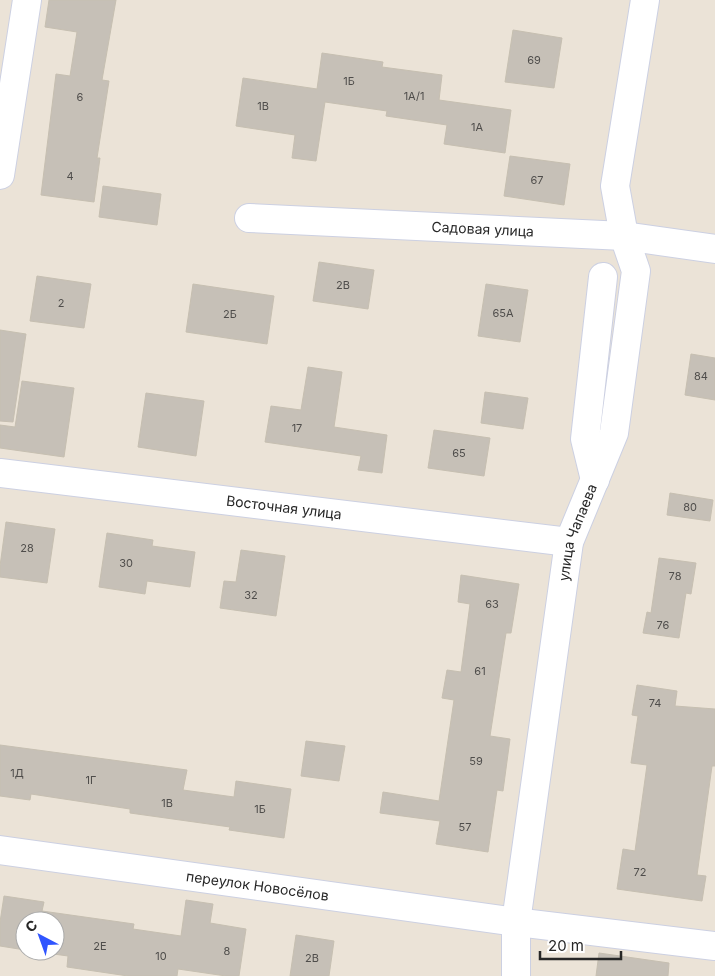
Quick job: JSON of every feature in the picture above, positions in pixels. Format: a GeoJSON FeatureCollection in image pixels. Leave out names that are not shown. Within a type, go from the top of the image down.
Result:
{"type":"FeatureCollection","features":[{"type":"Feature","properties":{"kind":"street"},"geometry":{"type":"LineString","coordinates":[[0,175],[27,0]]}},
{"type":"Feature","properties":{"kind":"street","name":"улица Чапаева"},"geometry":{"type":"LineString","coordinates":[[516,976],[516,922],[568,542],[614,433],[636,271],[624,236],[615,186],[645,0]]}},
{"type":"Feature","properties":{"kind":"street","name":"Садовая улица"},"geometry":{"type":"LineString","coordinates":[[249,218],[624,236],[715,249]]}},
{"type":"Feature","properties":{"kind":"street"},"geometry":{"type":"LineString","coordinates":[[595,480],[585,439],[603,277]]}},
{"type":"Feature","properties":{"kind":"street","name":"Восточная улица"},"geometry":{"type":"LineString","coordinates":[[0,473],[568,542]]}},
{"type":"Feature","properties":{"kind":"street","name":"переулок Новосёлов"},"geometry":{"type":"LineString","coordinates":[[0,850],[516,922],[715,946]]}},
{"type":"Feature","properties":{"kind":"building"},"geometry":{"type":"Polygon","coordinates":[[[49,0],[116,0],[102,80],[109,81],[97,158],[100,158],[94,202],[41,195],[56,74],[70,76],[77,32],[45,27],[49,0]]]}},
{"type":"Feature","properties":{"kind":"building"},"geometry":{"type":"Polygon","coordinates":[[[513,30],[562,38],[554,88],[505,82],[513,30]]]}},
{"type":"Feature","properties":{"kind":"building"},"geometry":{"type":"Polygon","coordinates":[[[322,53],[383,62],[382,67],[442,75],[439,100],[511,110],[505,153],[444,144],[447,125],[386,116],[387,111],[325,102],[316,161],[292,158],[295,135],[236,126],[243,78],[317,89],[322,53]]]}},
{"type":"Feature","properties":{"kind":"building"},"geometry":{"type":"Polygon","coordinates":[[[510,156],[570,164],[564,205],[504,196],[510,156]]]}},
{"type":"Feature","properties":{"kind":"building"},"geometry":{"type":"Polygon","coordinates":[[[103,186],[161,194],[157,225],[99,217],[103,186]]]}},
{"type":"Feature","properties":{"kind":"building"},"geometry":{"type":"Polygon","coordinates":[[[319,262],[374,270],[368,309],[313,301],[319,262]]]}},
{"type":"Feature","properties":{"kind":"building"},"geometry":{"type":"Polygon","coordinates":[[[37,276],[91,284],[84,328],[30,321],[37,276]]]}},
{"type":"Feature","properties":{"kind":"building"},"geometry":{"type":"Polygon","coordinates":[[[193,284],[274,296],[267,344],[186,332],[193,284]]]}},
{"type":"Feature","properties":{"kind":"building"},"geometry":{"type":"Polygon","coordinates":[[[486,284],[528,290],[520,342],[478,336],[486,284]]]}},
{"type":"Feature","properties":{"kind":"building"},"geometry":{"type":"Polygon","coordinates":[[[0,330],[26,334],[13,422],[0,421],[0,330]]]}},
{"type":"Feature","properties":{"kind":"building"},"geometry":{"type":"Polygon","coordinates":[[[691,354],[715,358],[715,400],[685,395],[691,354]]]}},
{"type":"Feature","properties":{"kind":"building"},"geometry":{"type":"Polygon","coordinates":[[[308,367],[342,372],[334,427],[387,435],[382,473],[358,470],[361,456],[265,442],[271,406],[301,410],[308,367]]]}},
{"type":"Feature","properties":{"kind":"building"},"geometry":{"type":"Polygon","coordinates":[[[22,381],[74,388],[64,457],[0,448],[0,425],[15,427],[22,381]]]}},
{"type":"Feature","properties":{"kind":"building"},"geometry":{"type":"Polygon","coordinates":[[[485,392],[528,398],[523,429],[481,423],[485,392]]]}},
{"type":"Feature","properties":{"kind":"building"},"geometry":{"type":"Polygon","coordinates":[[[146,393],[204,401],[196,456],[138,447],[146,393]]]}},
{"type":"Feature","properties":{"kind":"building"},"geometry":{"type":"Polygon","coordinates":[[[434,430],[490,438],[484,476],[428,468],[434,430]]]}},
{"type":"Feature","properties":{"kind":"building"},"geometry":{"type":"Polygon","coordinates":[[[670,493],[713,500],[710,521],[667,515],[670,493]]]}},
{"type":"Feature","properties":{"kind":"building"},"geometry":{"type":"Polygon","coordinates":[[[6,522],[55,529],[47,583],[0,577],[6,522]]]}},
{"type":"Feature","properties":{"kind":"building"},"geometry":{"type":"Polygon","coordinates":[[[107,533],[153,540],[152,546],[195,552],[190,587],[147,581],[145,594],[99,587],[107,533]]]}},
{"type":"Feature","properties":{"kind":"building"},"geometry":{"type":"Polygon","coordinates":[[[241,550],[285,556],[276,616],[220,608],[224,581],[236,582],[241,550]]]}},
{"type":"Feature","properties":{"kind":"building"},"geometry":{"type":"Polygon","coordinates":[[[659,558],[696,563],[691,594],[686,593],[679,638],[643,633],[647,612],[651,613],[659,558]]]}},
{"type":"Feature","properties":{"kind":"building"},"geometry":{"type":"Polygon","coordinates":[[[461,575],[519,584],[511,633],[506,633],[490,736],[510,739],[503,791],[497,790],[488,852],[436,844],[440,821],[380,813],[383,792],[439,801],[454,700],[442,698],[447,670],[461,672],[470,604],[458,602],[461,575]]]}},
{"type":"Feature","properties":{"kind":"building"},"geometry":{"type":"Polygon","coordinates":[[[637,685],[677,691],[675,706],[715,709],[715,766],[712,766],[697,875],[706,876],[702,901],[617,889],[623,849],[635,851],[647,765],[631,763],[638,716],[632,715],[637,685]]]}},
{"type":"Feature","properties":{"kind":"building"},"geometry":{"type":"Polygon","coordinates":[[[306,741],[345,746],[339,781],[301,776],[306,741]]]}},
{"type":"Feature","properties":{"kind":"building"},"geometry":{"type":"Polygon","coordinates":[[[0,745],[187,770],[183,790],[234,797],[236,781],[291,789],[284,838],[229,830],[230,827],[130,813],[130,809],[31,794],[30,800],[0,796],[0,745]]]}},
{"type":"Feature","properties":{"kind":"building"},"geometry":{"type":"Polygon","coordinates":[[[4,896],[44,902],[42,911],[15,911],[15,948],[0,946],[0,922],[4,896]]]}},
{"type":"Feature","properties":{"kind":"building"},"geometry":{"type":"Polygon","coordinates":[[[186,900],[213,904],[210,923],[246,929],[239,976],[178,969],[177,976],[128,976],[67,967],[68,956],[65,956],[65,914],[134,924],[133,929],[181,936],[186,900]]]}},
{"type":"Feature","properties":{"kind":"building"},"geometry":{"type":"Polygon","coordinates":[[[296,935],[334,941],[329,976],[290,976],[296,935]]]}},
{"type":"Feature","properties":{"kind":"building"},"geometry":{"type":"Polygon","coordinates":[[[599,953],[669,963],[668,976],[596,976],[599,953]]]}}]}
